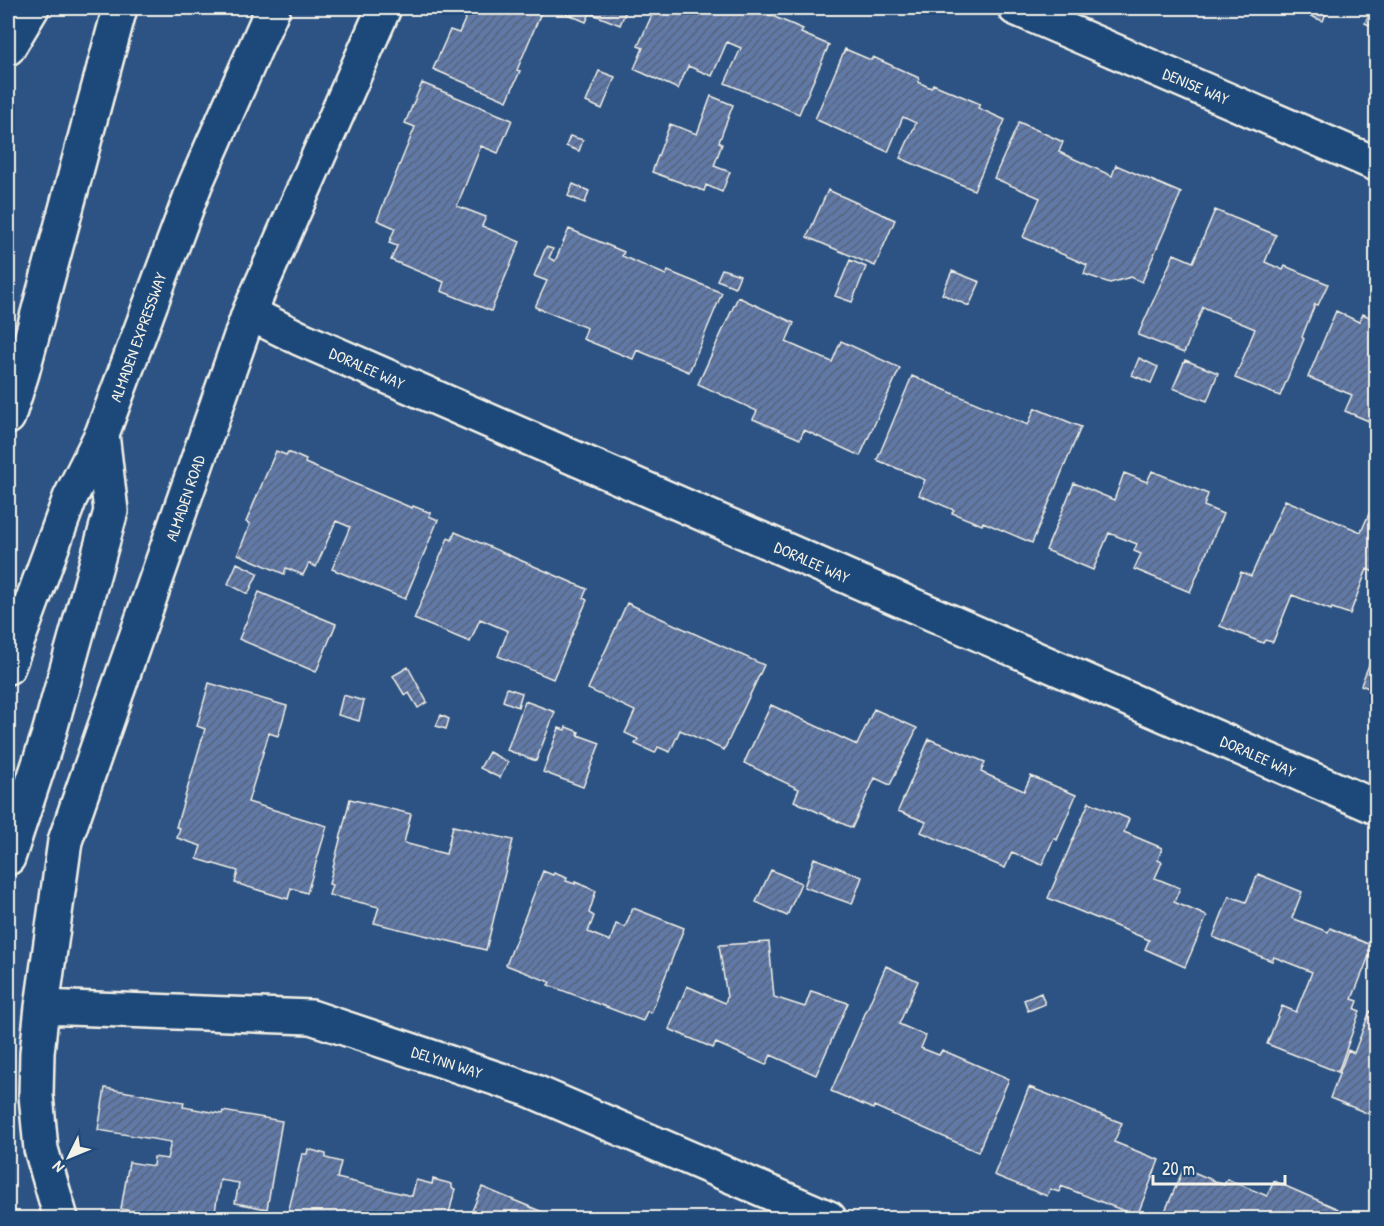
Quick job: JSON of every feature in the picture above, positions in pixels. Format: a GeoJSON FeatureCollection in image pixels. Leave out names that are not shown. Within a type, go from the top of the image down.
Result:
{"type":"FeatureCollection","features":[{"type":"Feature","properties":{"kind":"street"},"geometry":{"type":"LineString","coordinates":[[8,48],[32,8]]}},
{"type":"Feature","properties":{"kind":"street"},"geometry":{"type":"LineString","coordinates":[[8,417],[26,362],[120,8]]}},
{"type":"Feature","properties":{"kind":"street","name":"ALMADEN EXPRESSWAY"},"geometry":{"type":"LineString","coordinates":[[8,668],[70,498],[102,434],[195,185],[273,8]]}},
{"type":"Feature","properties":{"kind":"street","name":"ALMADEN ROAD"},"geometry":{"type":"LineString","coordinates":[[61,1218],[41,1149],[36,1095],[37,1053],[42,1007],[65,842],[249,314],[384,8]]}},
{"type":"Feature","properties":{"kind":"street","name":"DENISE WAY"},"geometry":{"type":"LineString","coordinates":[[1015,8],[1377,164]]}},
{"type":"Feature","properties":{"kind":"street","name":"DORALEE WAY"},"geometry":{"type":"LineString","coordinates":[[249,314],[310,343],[1377,807]]}},
{"type":"Feature","properties":{"kind":"street"},"geometry":{"type":"LineString","coordinates":[[8,858],[48,737],[111,511],[102,434]]}},
{"type":"Feature","properties":{"kind":"street","name":"DELYNN WAY"},"geometry":{"type":"LineString","coordinates":[[42,1007],[311,1017],[528,1089],[829,1218]]}},
{"type":"Feature","properties":{"kind":"building"},"geometry":{"type":"Polygon","coordinates":[[[470,8],[543,8],[517,70],[520,71],[507,101],[433,69],[450,30],[459,33],[470,8]]]}},
{"type":"Feature","properties":{"kind":"building"},"geometry":{"type":"Polygon","coordinates":[[[553,8],[627,8],[620,25],[590,13],[586,22],[553,8]]]}},
{"type":"Feature","properties":{"kind":"building"},"geometry":{"type":"Polygon","coordinates":[[[655,8],[745,8],[757,13],[758,10],[803,29],[801,33],[829,45],[799,114],[725,83],[741,48],[727,42],[712,76],[688,66],[678,89],[634,69],[643,48],[638,46],[655,8]]]}},
{"type":"Feature","properties":{"kind":"building"},"geometry":{"type":"Polygon","coordinates":[[[1291,8],[1328,8],[1323,21],[1291,8]]]}},
{"type":"Feature","properties":{"kind":"building"},"geometry":{"type":"Polygon","coordinates":[[[1363,8],[1376,8],[1376,28],[1365,23],[1370,11],[1363,8]]]}},
{"type":"Feature","properties":{"kind":"building"},"geometry":{"type":"Polygon","coordinates":[[[845,49],[871,60],[873,57],[919,78],[918,82],[931,88],[933,84],[980,104],[978,108],[1005,120],[974,190],[900,158],[916,123],[903,117],[888,152],[815,119],[845,49]]]}},
{"type":"Feature","properties":{"kind":"building"},"geometry":{"type":"Polygon","coordinates":[[[599,71],[615,77],[602,109],[586,102],[599,71]]]}},
{"type":"Feature","properties":{"kind":"building"},"geometry":{"type":"Polygon","coordinates":[[[422,83],[512,120],[498,153],[481,146],[457,206],[486,217],[482,226],[520,242],[491,311],[441,291],[444,282],[391,260],[397,246],[389,243],[395,228],[377,220],[415,127],[405,123],[422,83]]]}},
{"type":"Feature","properties":{"kind":"building"},"geometry":{"type":"Polygon","coordinates":[[[711,96],[733,105],[719,142],[722,144],[714,166],[730,172],[722,192],[706,185],[704,191],[652,172],[670,124],[697,134],[711,96]]]}},
{"type":"Feature","properties":{"kind":"building"},"geometry":{"type":"Polygon","coordinates":[[[1019,122],[1063,142],[1059,152],[1112,176],[1116,165],[1181,193],[1142,282],[1131,277],[1110,283],[1084,274],[1087,265],[1023,237],[1040,198],[994,178],[1019,122]]]}},
{"type":"Feature","properties":{"kind":"building"},"geometry":{"type":"Polygon","coordinates":[[[570,136],[583,140],[579,151],[566,146],[570,136]]]}},
{"type":"Feature","properties":{"kind":"building"},"geometry":{"type":"Polygon","coordinates":[[[573,184],[589,191],[585,203],[568,196],[573,184]]]}},
{"type":"Feature","properties":{"kind":"building"},"geometry":{"type":"Polygon","coordinates":[[[828,190],[895,220],[875,266],[807,237],[828,190]]]}},
{"type":"Feature","properties":{"kind":"building"},"geometry":{"type":"Polygon","coordinates":[[[1215,210],[1276,235],[1265,262],[1283,270],[1285,266],[1328,284],[1318,305],[1315,304],[1302,337],[1304,339],[1280,396],[1235,378],[1255,329],[1203,307],[1184,353],[1138,335],[1174,254],[1193,262],[1215,210]]]}},
{"type":"Feature","properties":{"kind":"building"},"geometry":{"type":"Polygon","coordinates":[[[569,229],[624,252],[622,256],[666,275],[668,271],[722,293],[689,372],[637,350],[633,359],[583,339],[587,328],[535,307],[547,281],[534,276],[546,247],[553,249],[549,258],[555,261],[569,229]]]}},
{"type":"Feature","properties":{"kind":"building"},"geometry":{"type":"Polygon","coordinates":[[[850,260],[866,267],[852,302],[835,296],[850,260]]]}},
{"type":"Feature","properties":{"kind":"building"},"geometry":{"type":"Polygon","coordinates":[[[722,269],[740,275],[735,287],[717,280],[722,269]]]}},
{"type":"Feature","properties":{"kind":"building"},"geometry":{"type":"Polygon","coordinates":[[[952,271],[980,282],[969,306],[942,294],[952,271]]]}},
{"type":"Feature","properties":{"kind":"building"},"geometry":{"type":"Polygon","coordinates":[[[738,297],[794,323],[786,342],[832,362],[841,341],[900,368],[860,456],[804,430],[800,439],[753,419],[757,411],[698,384],[738,297]]]}},
{"type":"Feature","properties":{"kind":"building"},"geometry":{"type":"Polygon","coordinates":[[[1336,311],[1359,322],[1363,314],[1376,320],[1376,424],[1345,411],[1352,395],[1308,377],[1336,311]]]}},
{"type":"Feature","properties":{"kind":"building"},"geometry":{"type":"Polygon","coordinates":[[[1139,358],[1158,367],[1151,383],[1132,375],[1139,358]]]}},
{"type":"Feature","properties":{"kind":"building"},"geometry":{"type":"Polygon","coordinates":[[[1185,360],[1218,373],[1207,401],[1173,388],[1185,360]]]}},
{"type":"Feature","properties":{"kind":"building"},"geometry":{"type":"Polygon","coordinates":[[[912,376],[1028,425],[1035,408],[1081,427],[1032,543],[983,522],[982,525],[952,513],[954,510],[919,495],[925,480],[877,460],[912,376]]]}},
{"type":"Feature","properties":{"kind":"building"},"geometry":{"type":"Polygon","coordinates":[[[276,451],[286,455],[288,452],[306,460],[305,463],[412,508],[413,506],[431,513],[429,516],[438,520],[405,599],[332,569],[350,527],[336,521],[316,567],[309,563],[303,575],[286,568],[284,574],[238,554],[250,524],[246,522],[276,451]]]}},
{"type":"Feature","properties":{"kind":"building"},"geometry":{"type":"Polygon","coordinates":[[[1152,471],[1208,494],[1204,506],[1223,514],[1190,592],[1134,569],[1141,554],[1134,551],[1137,544],[1109,533],[1093,570],[1046,550],[1074,483],[1114,500],[1124,473],[1147,482],[1152,471]]]}},
{"type":"Feature","properties":{"kind":"building"},"geometry":{"type":"Polygon","coordinates":[[[1285,500],[1361,532],[1372,507],[1376,508],[1376,573],[1367,569],[1350,614],[1332,608],[1331,610],[1292,595],[1273,642],[1265,640],[1263,643],[1220,626],[1241,572],[1251,576],[1285,500]]]}},
{"type":"Feature","properties":{"kind":"building"},"geometry":{"type":"Polygon","coordinates":[[[455,532],[587,589],[583,598],[587,600],[553,679],[498,656],[508,631],[480,619],[470,642],[414,619],[448,538],[452,540],[455,532]]]}},
{"type":"Feature","properties":{"kind":"building"},"geometry":{"type":"Polygon","coordinates":[[[237,563],[258,573],[248,594],[228,584],[237,563]]]}},
{"type":"Feature","properties":{"kind":"building"},"geometry":{"type":"Polygon","coordinates":[[[259,592],[336,624],[316,672],[239,639],[259,592]]]}},
{"type":"Feature","properties":{"kind":"building"},"geometry":{"type":"Polygon","coordinates":[[[627,603],[764,665],[724,750],[680,730],[670,752],[658,747],[655,753],[635,744],[638,739],[625,733],[635,711],[588,689],[627,603]]]}},
{"type":"Feature","properties":{"kind":"building"},"geometry":{"type":"Polygon","coordinates":[[[1376,647],[1376,691],[1361,685],[1376,647]]]}},
{"type":"Feature","properties":{"kind":"building"},"geometry":{"type":"Polygon","coordinates":[[[408,667],[427,702],[418,708],[409,693],[405,696],[393,676],[408,667]]]}},
{"type":"Feature","properties":{"kind":"building"},"geometry":{"type":"Polygon","coordinates":[[[209,683],[287,706],[278,736],[269,733],[248,802],[327,826],[307,893],[291,888],[288,899],[235,883],[238,871],[197,859],[201,846],[177,838],[180,828],[176,827],[205,729],[197,726],[209,683]]]}},
{"type":"Feature","properties":{"kind":"building"},"geometry":{"type":"Polygon","coordinates":[[[507,688],[522,693],[518,707],[503,701],[507,688]]]}},
{"type":"Feature","properties":{"kind":"building"},"geometry":{"type":"Polygon","coordinates":[[[343,695],[364,701],[359,721],[338,715],[343,695]]]}},
{"type":"Feature","properties":{"kind":"building"},"geometry":{"type":"Polygon","coordinates":[[[525,701],[555,712],[536,761],[507,750],[525,701]]]}},
{"type":"Feature","properties":{"kind":"building"},"geometry":{"type":"Polygon","coordinates":[[[771,705],[857,745],[874,709],[917,728],[890,785],[875,778],[852,828],[794,801],[799,789],[744,763],[771,705]]]}},
{"type":"Feature","properties":{"kind":"building"},"geometry":{"type":"Polygon","coordinates":[[[441,715],[449,719],[446,729],[436,726],[441,715]]]}},
{"type":"Feature","properties":{"kind":"building"},"geometry":{"type":"Polygon","coordinates":[[[566,727],[579,732],[578,735],[600,743],[583,787],[543,772],[559,728],[565,730],[566,727]]]}},
{"type":"Feature","properties":{"kind":"building"},"geometry":{"type":"Polygon","coordinates":[[[929,739],[985,762],[981,772],[1024,791],[1031,776],[1076,795],[1057,840],[1054,838],[1042,865],[1012,852],[1005,868],[921,832],[926,822],[898,811],[929,739]]]}},
{"type":"Feature","properties":{"kind":"building"},"geometry":{"type":"Polygon","coordinates":[[[489,752],[508,762],[500,778],[480,768],[489,752]]]}},
{"type":"Feature","properties":{"kind":"building"},"geometry":{"type":"Polygon","coordinates":[[[350,799],[411,814],[404,843],[446,854],[453,826],[513,840],[486,950],[374,923],[379,907],[329,895],[332,885],[329,884],[350,799]]]}},
{"type":"Feature","properties":{"kind":"building"},"geometry":{"type":"Polygon","coordinates":[[[1089,802],[1129,819],[1124,832],[1162,848],[1158,860],[1162,862],[1155,878],[1180,888],[1174,902],[1207,916],[1185,967],[1145,949],[1149,940],[1048,898],[1089,802]]]}},
{"type":"Feature","properties":{"kind":"building"},"geometry":{"type":"Polygon","coordinates":[[[814,858],[862,877],[852,904],[804,887],[814,858]]]}},
{"type":"Feature","properties":{"kind":"building"},"geometry":{"type":"Polygon","coordinates":[[[771,870],[801,883],[787,916],[756,902],[771,870]]]}},
{"type":"Feature","properties":{"kind":"building"},"geometry":{"type":"Polygon","coordinates":[[[543,871],[553,875],[554,873],[567,878],[566,881],[575,884],[575,882],[596,891],[589,913],[594,916],[588,932],[610,941],[616,924],[625,927],[633,908],[684,928],[651,1013],[647,1011],[643,1021],[548,985],[550,982],[506,965],[543,871]]]}},
{"type":"Feature","properties":{"kind":"building"},"geometry":{"type":"Polygon","coordinates":[[[1258,874],[1302,892],[1292,918],[1328,932],[1330,928],[1373,946],[1352,999],[1358,1001],[1355,1009],[1360,1011],[1338,1072],[1267,1044],[1282,1006],[1296,1012],[1312,972],[1274,957],[1272,961],[1213,937],[1229,896],[1246,902],[1258,874]]]}},
{"type":"Feature","properties":{"kind":"building"},"geometry":{"type":"Polygon","coordinates":[[[769,942],[774,997],[805,1007],[811,991],[848,1003],[816,1075],[771,1055],[766,1065],[716,1043],[713,1048],[669,1029],[687,986],[725,1003],[727,997],[719,945],[769,942]]]}},
{"type":"Feature","properties":{"kind":"building"},"geometry":{"type":"Polygon","coordinates":[[[886,966],[918,981],[899,1024],[926,1036],[921,1048],[939,1055],[942,1050],[1009,1079],[978,1152],[874,1106],[873,1109],[831,1091],[886,966]]]}},
{"type":"Feature","properties":{"kind":"building"},"geometry":{"type":"Polygon","coordinates":[[[1041,993],[1045,1004],[1028,1011],[1024,1000],[1041,993]]]}},
{"type":"Feature","properties":{"kind":"building"},"geometry":{"type":"Polygon","coordinates":[[[1370,1011],[1376,1014],[1376,1110],[1374,1116],[1330,1098],[1348,1050],[1354,1053],[1370,1011]]]}},
{"type":"Feature","properties":{"kind":"building"},"geometry":{"type":"Polygon","coordinates":[[[1029,1087],[1122,1123],[1114,1142],[1159,1160],[1137,1216],[1061,1186],[1059,1192],[1050,1189],[1047,1196],[994,1175],[1029,1087]]]}},
{"type":"Feature","properties":{"kind":"building"},"geometry":{"type":"Polygon","coordinates":[[[105,1088],[184,1102],[183,1107],[282,1121],[267,1209],[235,1203],[239,1183],[220,1180],[214,1218],[171,1218],[121,1209],[129,1162],[153,1166],[154,1157],[167,1159],[171,1142],[98,1130],[105,1088]]]}},
{"type":"Feature","properties":{"kind":"building"},"geometry":{"type":"Polygon","coordinates":[[[308,1149],[326,1154],[326,1158],[341,1162],[337,1178],[412,1196],[416,1180],[432,1184],[433,1179],[452,1184],[452,1188],[455,1189],[448,1218],[287,1218],[302,1154],[307,1154],[308,1149]]]}},
{"type":"Feature","properties":{"kind":"building"},"geometry":{"type":"Polygon","coordinates":[[[1184,1168],[1224,1185],[1227,1179],[1267,1196],[1274,1181],[1338,1209],[1334,1218],[1162,1218],[1184,1168]]]}},
{"type":"Feature","properties":{"kind":"building"},"geometry":{"type":"Polygon","coordinates":[[[482,1187],[557,1218],[469,1218],[482,1187]]]}}]}
